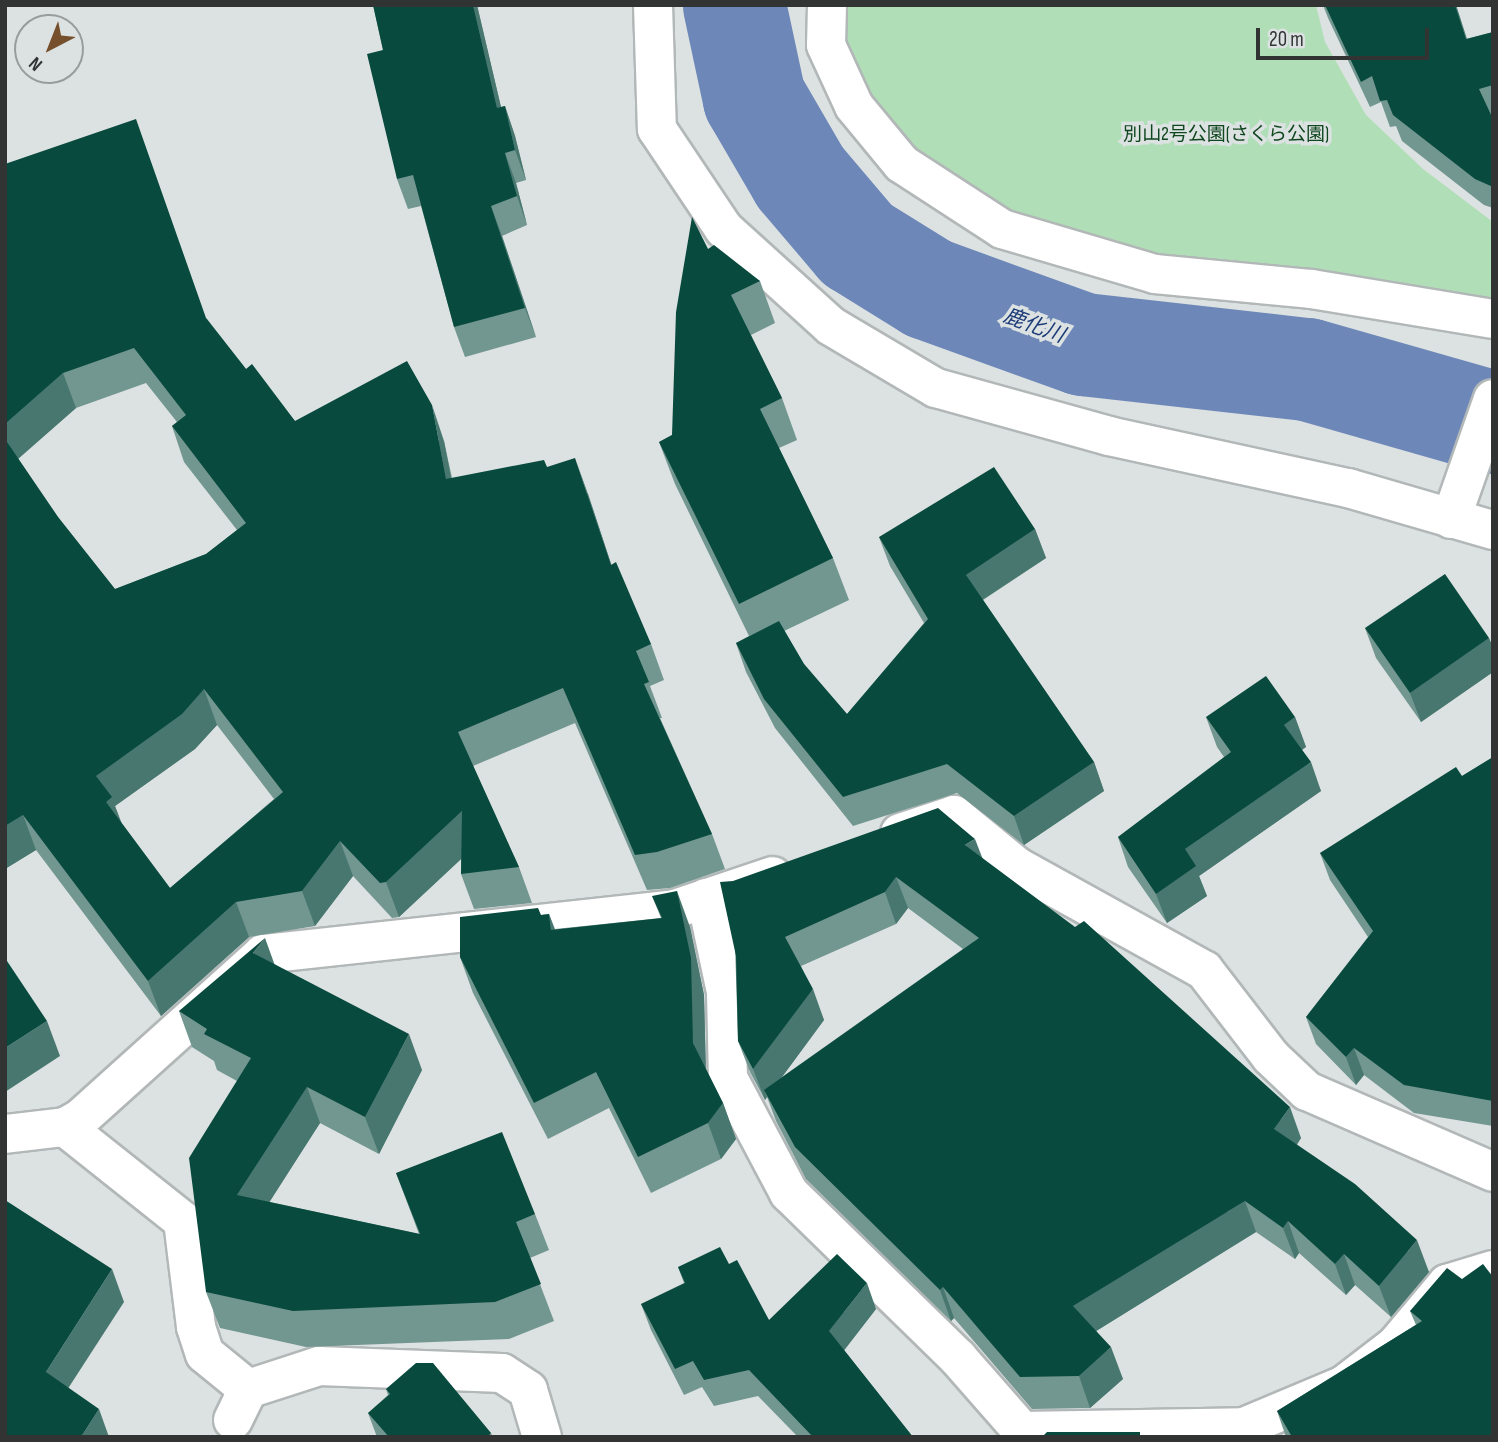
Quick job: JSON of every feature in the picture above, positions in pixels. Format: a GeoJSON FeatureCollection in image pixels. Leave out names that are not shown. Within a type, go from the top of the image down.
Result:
{"type":"FeatureCollection","features":[{"type":"Feature","properties":{"kind":"street"},"geometry":{"type":"LineString","coordinates":[[653,5],[657,129],[724,229],[831,326],[936,388],[1109,436],[1348,488],[1493,530]]}},
{"type":"Feature","properties":{"kind":"street"},"geometry":{"type":"LineString","coordinates":[[827,5],[826,45],[854,106],[902,164],[1002,229],[1155,274],[1312,289],[1493,319]]}},
{"type":"Feature","properties":{"kind":"street"},"geometry":{"type":"LineString","coordinates":[[1451,519],[1493,399]]}},
{"type":"Feature","properties":{"kind":"street"},"geometry":{"type":"LineString","coordinates":[[863,846],[954,815],[1016,866],[1204,970],[1271,1057],[1307,1091],[1493,1172]]}},
{"type":"Feature","properties":{"kind":"street"},"geometry":{"type":"LineString","coordinates":[[5,1134],[65,1128],[263,954],[675,909],[811,863]]}},
{"type":"Feature","properties":{"kind":"street"},"geometry":{"type":"LineString","coordinates":[[706,898],[726,992],[728,1078],[789,1193],[958,1358],[1022,1431],[1244,1427],[1344,1385],[1396,1345],[1447,1284],[1493,1270]]}},
{"type":"Feature","properties":{"kind":"street"},"geometry":{"type":"LineString","coordinates":[[65,1128],[183,1221],[196,1327],[205,1354],[238,1421],[319,1366],[502,1373],[528,1390],[542,1437]]}},
{"type":"Feature","properties":{"kind":"green space","name":"別山2号公園(さくら公園)"},"geometry":{"type":"Polygon","coordinates":[[[840,5],[1316,5],[1325,42],[1366,115],[1423,169],[1493,222],[1493,306],[1114,250],[1041,233],[908,158],[835,43],[840,5]]]}},
{"type":"Feature","properties":{"kind":"building"},"geometry":{"type":"Polygon","coordinates":[[[373,5],[473,5],[497,108],[505,106],[515,150],[505,153],[517,196],[491,206],[525,308],[454,327],[413,175],[397,179],[367,54],[383,50],[373,5]]]}},
{"type":"Feature","properties":{"kind":"building"},"geometry":{"type":"Polygon","coordinates":[[[1325,5],[1455,5],[1466,39],[1493,32],[1493,85],[1479,89],[1493,119],[1493,187],[1475,179],[1393,115],[1387,100],[1380,101],[1372,76],[1361,82],[1325,5]]]}},
{"type":"Feature","properties":{"kind":"building"},"geometry":{"type":"Polygon","coordinates":[[[136,119],[206,318],[246,369],[252,364],[295,421],[407,361],[432,405],[446,479],[544,460],[547,467],[575,458],[611,565],[616,562],[651,644],[636,651],[649,682],[644,684],[712,834],[657,852],[635,855],[563,688],[458,732],[519,867],[461,874],[462,811],[386,882],[380,883],[340,841],[302,891],[236,902],[148,981],[23,815],[5,826],[5,439],[58,517],[115,589],[206,554],[246,523],[172,426],[186,415],[134,348],[63,373],[5,424],[5,164],[136,119]],[[204,689],[182,714],[96,776],[112,797],[106,802],[170,888],[283,792],[204,689]]]}},
{"type":"Feature","properties":{"kind":"building"},"geometry":{"type":"Polygon","coordinates":[[[692,217],[708,249],[714,245],[760,281],[731,295],[782,398],[760,409],[833,558],[739,604],[659,442],[672,435],[676,312],[692,217]]]}},
{"type":"Feature","properties":{"kind":"building"},"geometry":{"type":"Polygon","coordinates":[[[994,467],[1035,529],[966,575],[1094,762],[1014,816],[947,764],[843,797],[764,699],[736,643],[779,621],[804,664],[847,714],[928,619],[879,537],[994,467]]]}},
{"type":"Feature","properties":{"kind":"building"},"geometry":{"type":"Polygon","coordinates":[[[1445,574],[1489,638],[1410,693],[1365,628],[1445,574]]]}},
{"type":"Feature","properties":{"kind":"building"},"geometry":{"type":"Polygon","coordinates":[[[1266,676],[1295,717],[1284,725],[1311,762],[1185,849],[1196,866],[1156,894],[1118,837],[1231,752],[1206,717],[1266,676]]]}},
{"type":"Feature","properties":{"kind":"building"},"geometry":{"type":"Polygon","coordinates":[[[1493,757],[1493,1101],[1404,1085],[1354,1048],[1346,1057],[1306,1017],[1373,931],[1320,853],[1456,767],[1462,776],[1493,757]]]}},
{"type":"Feature","properties":{"kind":"building"},"geometry":{"type":"Polygon","coordinates":[[[938,808],[975,839],[965,845],[1075,927],[1084,921],[1290,1107],[1274,1129],[1355,1184],[1417,1240],[1379,1286],[1344,1254],[1335,1264],[1288,1221],[1283,1228],[1245,1201],[1073,1306],[1111,1347],[1079,1376],[1020,1377],[943,1287],[940,1290],[795,1147],[764,1090],[979,938],[896,877],[885,892],[785,937],[813,989],[753,1069],[738,1041],[736,956],[720,882],[733,881],[938,808]]]}},
{"type":"Feature","properties":{"kind":"building"},"geometry":{"type":"Polygon","coordinates":[[[677,891],[691,958],[693,1043],[723,1103],[708,1123],[638,1157],[596,1072],[534,1103],[460,957],[460,917],[538,908],[541,915],[549,914],[551,930],[662,918],[652,896],[677,891]]]}},
{"type":"Feature","properties":{"kind":"building"},"geometry":{"type":"Polygon","coordinates":[[[265,938],[253,953],[409,1034],[365,1117],[307,1087],[237,1195],[420,1234],[396,1173],[502,1132],[535,1214],[516,1222],[541,1284],[495,1302],[293,1311],[206,1292],[189,1158],[251,1058],[204,1034],[207,1029],[179,1011],[265,938]]]}},
{"type":"Feature","properties":{"kind":"building"},"geometry":{"type":"Polygon","coordinates":[[[5,958],[47,1021],[5,1048],[5,958]]]}},
{"type":"Feature","properties":{"kind":"building"},"geometry":{"type":"Polygon","coordinates":[[[5,1200],[112,1269],[46,1372],[99,1409],[81,1437],[5,1437],[5,1200]]]}},
{"type":"Feature","properties":{"kind":"building"},"geometry":{"type":"Polygon","coordinates":[[[720,1247],[729,1264],[737,1260],[769,1320],[837,1254],[867,1283],[829,1331],[913,1437],[813,1437],[749,1370],[704,1380],[693,1361],[675,1369],[641,1304],[685,1283],[678,1267],[720,1247]]]}},
{"type":"Feature","properties":{"kind":"building"},"geometry":{"type":"Polygon","coordinates":[[[1483,1264],[1493,1277],[1493,1437],[1292,1437],[1277,1411],[1422,1321],[1410,1311],[1447,1268],[1462,1279],[1483,1264]]]}},
{"type":"Feature","properties":{"kind":"building"},"geometry":{"type":"Polygon","coordinates":[[[416,1363],[433,1363],[491,1433],[487,1437],[389,1437],[368,1413],[390,1394],[386,1389],[416,1363]]]}},
{"type":"Feature","properties":{"kind":"building"},"geometry":{"type":"Polygon","coordinates":[[[1047,1432],[1140,1432],[1140,1437],[1042,1437],[1047,1432]]]}},
{"type":"Feature","properties":{"kind":"waterway","name":"鹿化川"},"geometry":{"type":"LineString","coordinates":[[734,5],[754,98],[800,177],[857,244],[928,288],[1083,344],[1307,369],[1493,422]]}}]}
